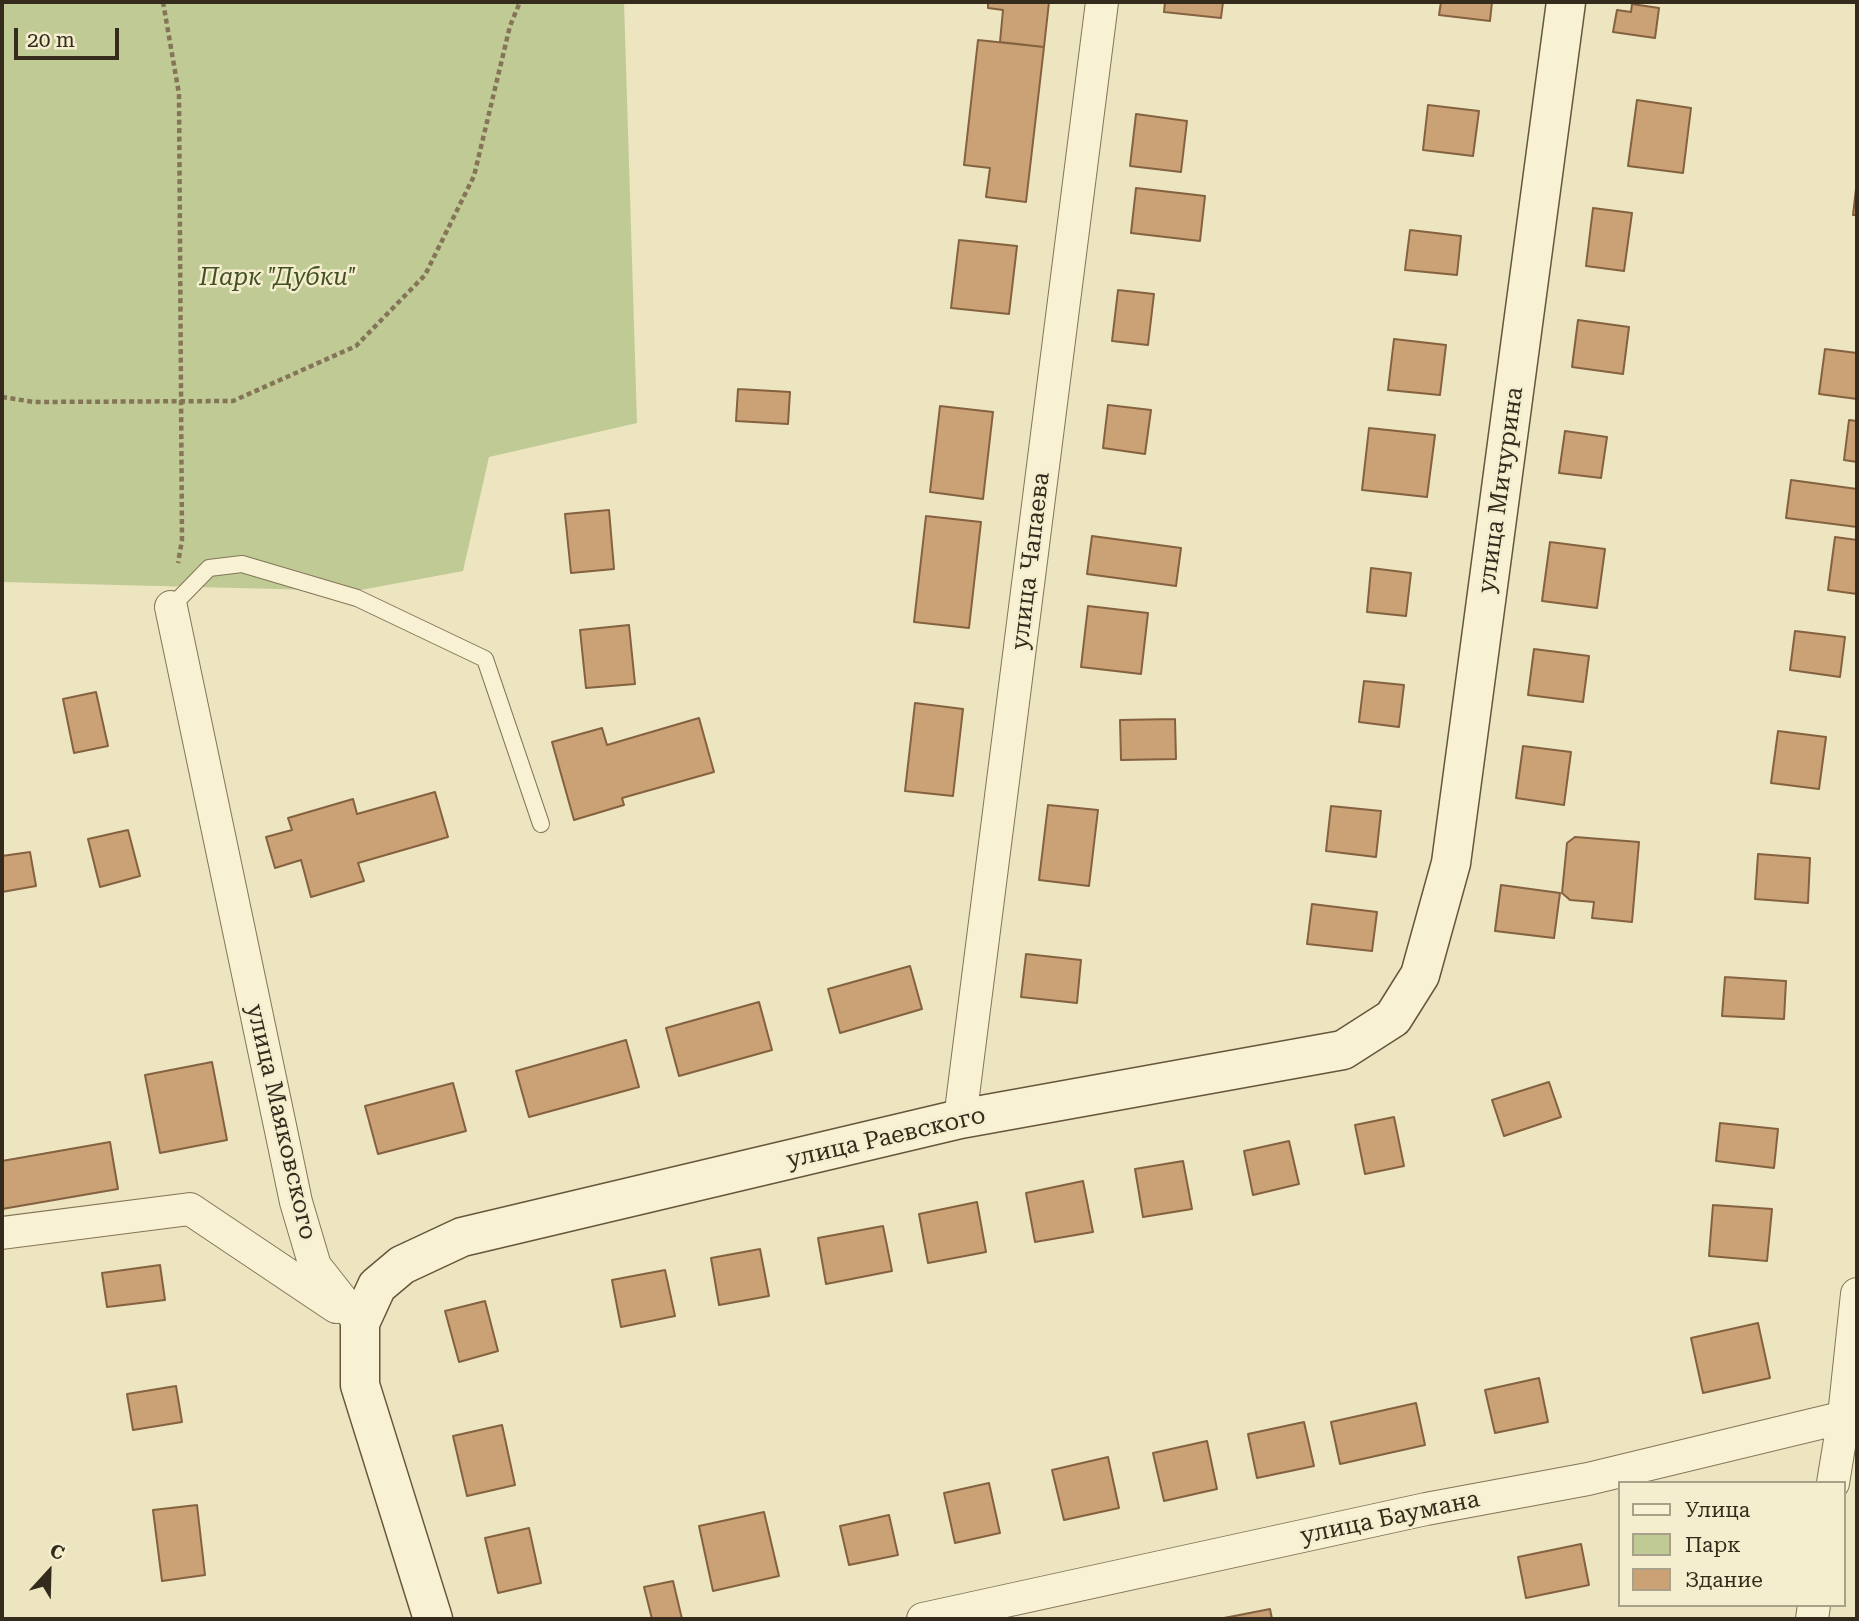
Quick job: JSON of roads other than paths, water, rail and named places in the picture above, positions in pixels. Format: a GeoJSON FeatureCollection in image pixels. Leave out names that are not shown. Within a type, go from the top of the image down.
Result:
{"type":"FeatureCollection","features":[{"type":"Feature","properties":{"kind":"street","name":"улица Чапаева"},"geometry":{"type":"LineString","coordinates":[[960,1119],[1102,2]]}},
{"type":"Feature","properties":{"kind":"street","name":"улица Мичурина"},"geometry":{"type":"LineString","coordinates":[[1420,975],[1451,863],[1566,2]]}},
{"type":"Feature","properties":{"kind":"street","name":"улица Маяковского"},"geometry":{"type":"LineString","coordinates":[[171,607],[296,1202],[315,1266],[359,1323]]}},
{"type":"Feature","properties":{"kind":"street","name":"улица Раевского"},"geometry":{"type":"LineString","coordinates":[[359,1323],[377,1286],[393,1272],[402,1265],[462,1237],[960,1119],[1343,1050],[1393,1018],[1420,975]]}},
{"type":"Feature","properties":{"kind":"street"},"geometry":{"type":"LineString","coordinates":[[2,1233],[190,1209],[359,1323],[360,1385],[433,1619]]}},
{"type":"Feature","properties":{"kind":"street"},"geometry":{"type":"LineString","coordinates":[[1834,1481],[1851,1415],[1857,1294]]}},
{"type":"Feature","properties":{"kind":"street","name":"улица Баумана"},"geometry":{"type":"LineString","coordinates":[[923,1619],[1426,1509],[1588,1479],[1851,1415]]}},
{"type":"Feature","properties":{"kind":"lane"},"geometry":{"type":"LineString","coordinates":[[171,607],[209,568],[242,564],[358,598],[485,659],[541,824]]}},
{"type":"Feature","properties":{"kind":"park label","name":"Парк \"Дубки\""},"geometry":{"type":"Point","coordinates":[278,278]}}]}
